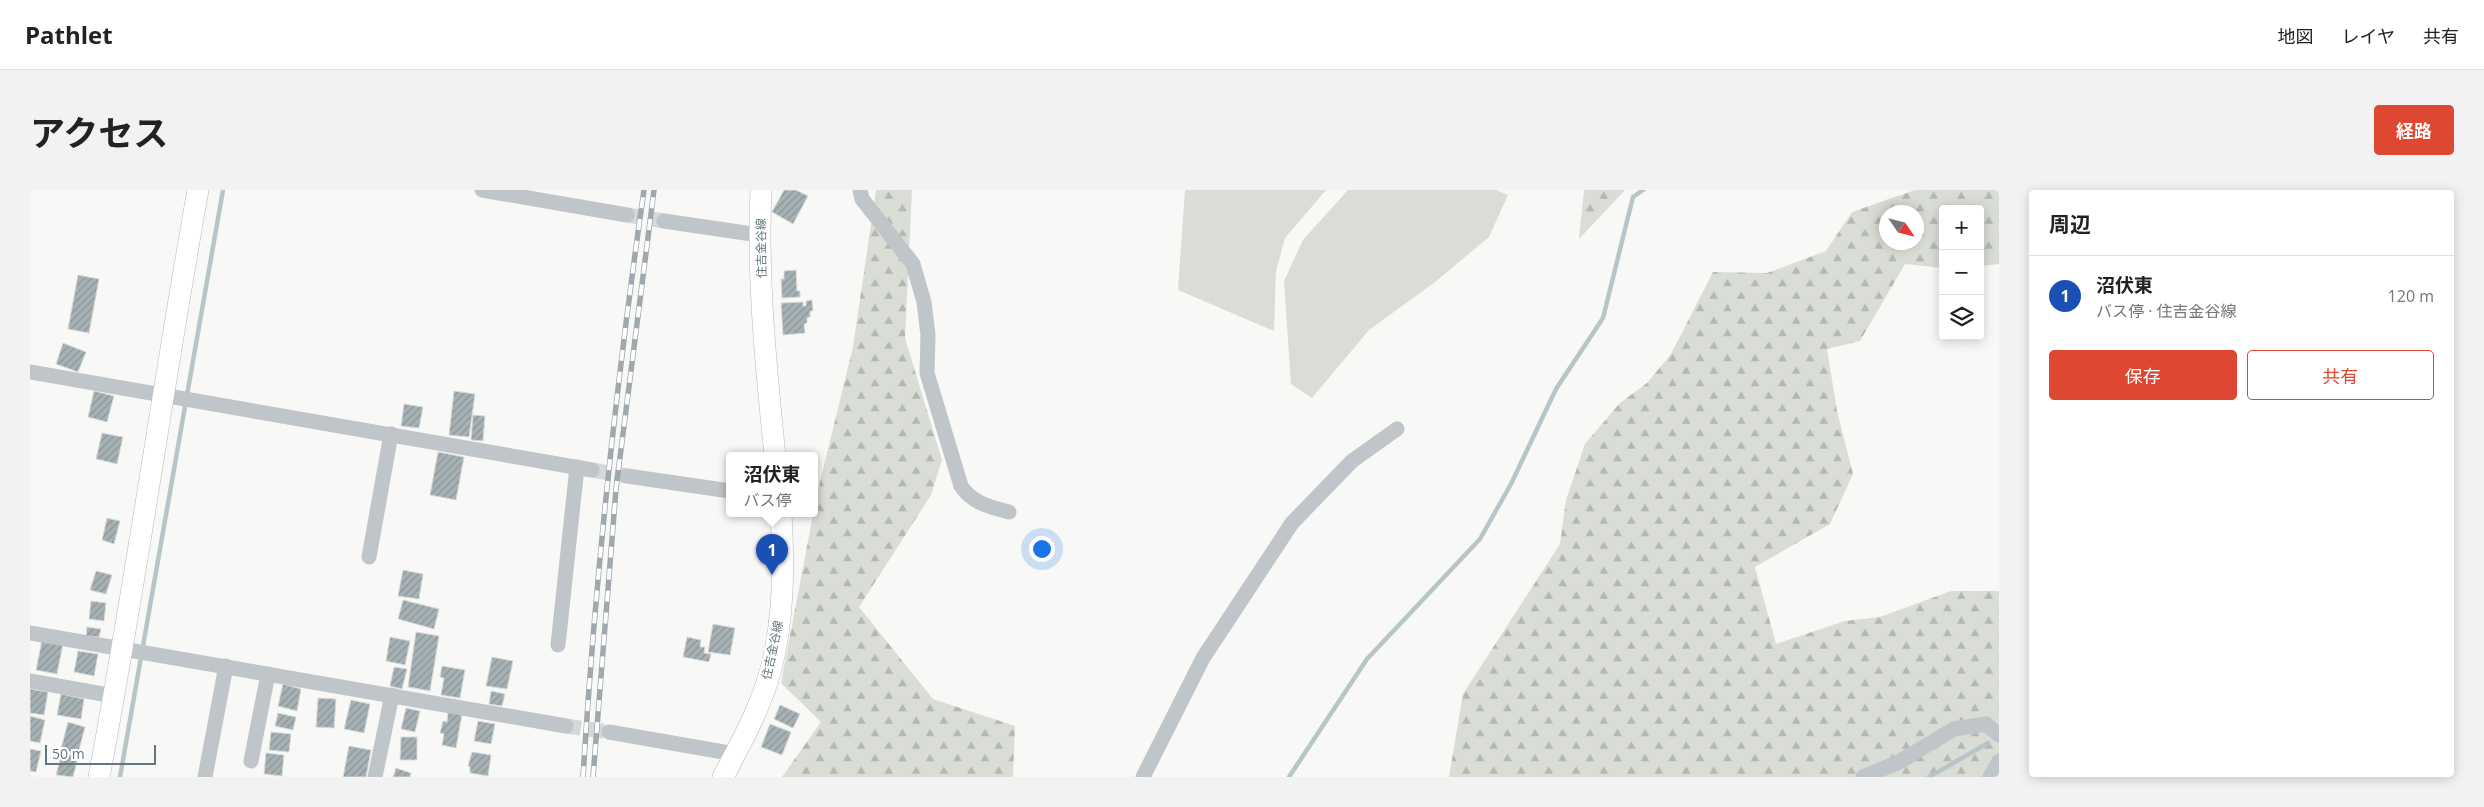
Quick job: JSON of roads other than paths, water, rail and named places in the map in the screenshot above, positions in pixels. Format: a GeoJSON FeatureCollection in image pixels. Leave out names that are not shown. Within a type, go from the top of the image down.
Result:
{"type":"FeatureCollection","features":[{"type":"Feature","properties":{"kind":"street"},"geometry":{"type":"LineString","coordinates":[[98,777],[114,696],[135,650],[177,397],[198,190]]}},
{"type":"Feature","properties":{"kind":"street"},"geometry":{"type":"LineString","coordinates":[[482,190],[627,215]]}},
{"type":"Feature","properties":{"kind":"street","name":"住吉金谷線"},"geometry":{"type":"LineString","coordinates":[[762,190],[759,235],[763,340],[775,452]]}},
{"type":"Feature","properties":{"kind":"street"},"geometry":{"type":"LineString","coordinates":[[860,190],[862,199],[913,264],[924,302],[928,335],[928,373],[961,486],[966,495],[981,504],[1009,512]]}},
{"type":"Feature","properties":{"kind":"street"},"geometry":{"type":"LineString","coordinates":[[664,221],[759,235]]}},
{"type":"Feature","properties":{"kind":"street"},"geometry":{"type":"LineString","coordinates":[[30,372],[584,469],[558,645]]}},
{"type":"Feature","properties":{"kind":"street"},"geometry":{"type":"LineString","coordinates":[[1143,777],[1203,658],[1292,523],[1352,460],[1397,429]]}},
{"type":"Feature","properties":{"kind":"street"},"geometry":{"type":"LineString","coordinates":[[369,557],[391,434]]}},
{"type":"Feature","properties":{"kind":"street"},"geometry":{"type":"LineString","coordinates":[[627,476],[726,490]]}},
{"type":"Feature","properties":{"kind":"street","name":"住吉金谷線"},"geometry":{"type":"LineString","coordinates":[[723,777],[761,700],[771,669],[779,624],[784,566],[780,517]]}},
{"type":"Feature","properties":{"kind":"street"},"geometry":{"type":"LineString","coordinates":[[30,633],[566,726]]}},
{"type":"Feature","properties":{"kind":"street"},"geometry":{"type":"LineString","coordinates":[[205,777],[226,666]]}},
{"type":"Feature","properties":{"kind":"street"},"geometry":{"type":"LineString","coordinates":[[251,760],[268,674]]}},
{"type":"Feature","properties":{"kind":"street"},"geometry":{"type":"LineString","coordinates":[[30,681],[114,696]]}},
{"type":"Feature","properties":{"kind":"street"},"geometry":{"type":"LineString","coordinates":[[375,777],[392,695]]}},
{"type":"Feature","properties":{"kind":"street"},"geometry":{"type":"LineString","coordinates":[[1863,777],[1899,762],[1954,729],[1986,724],[1999,735]]}},
{"type":"Feature","properties":{"kind":"street"},"geometry":{"type":"LineString","coordinates":[[609,732],[735,754]]}},
{"type":"Feature","properties":{"kind":"street"},"geometry":{"type":"LineString","coordinates":[[1990,777],[1999,761]]}},
{"type":"Feature","properties":{"kind":"waterway"},"geometry":{"type":"LineString","coordinates":[[120,777],[223,190]]}},
{"type":"Feature","properties":{"kind":"waterway"},"geometry":{"type":"LineString","coordinates":[[1289,777],[1367,659],[1480,539],[1511,484],[1556,389],[1603,318],[1633,197],[1643,190]]}},
{"type":"Feature","properties":{"kind":"waterway"},"geometry":{"type":"LineString","coordinates":[[1929,777],[1988,743]]}},
{"type":"Feature","properties":{"kind":"tunnel"},"geometry":{"type":"LineString","coordinates":[[627,215],[664,221]]}},
{"type":"Feature","properties":{"kind":"tunnel"},"geometry":{"type":"LineString","coordinates":[[592,470],[627,476]]}},
{"type":"Feature","properties":{"kind":"tunnel"},"geometry":{"type":"LineString","coordinates":[[566,726],[609,732]]}},
{"type":"Feature","properties":{"kind":"railway"},"geometry":{"type":"LineString","coordinates":[[583,777],[600,556],[624,336],[644,190]]}},
{"type":"Feature","properties":{"kind":"railway"},"geometry":{"type":"LineString","coordinates":[[593,777],[616,489],[654,190]]}},
{"type":"Feature","properties":{"kind":"place","name":"沼伏東"},"geometry":{"type":"Point","coordinates":[772,575]}}]}
